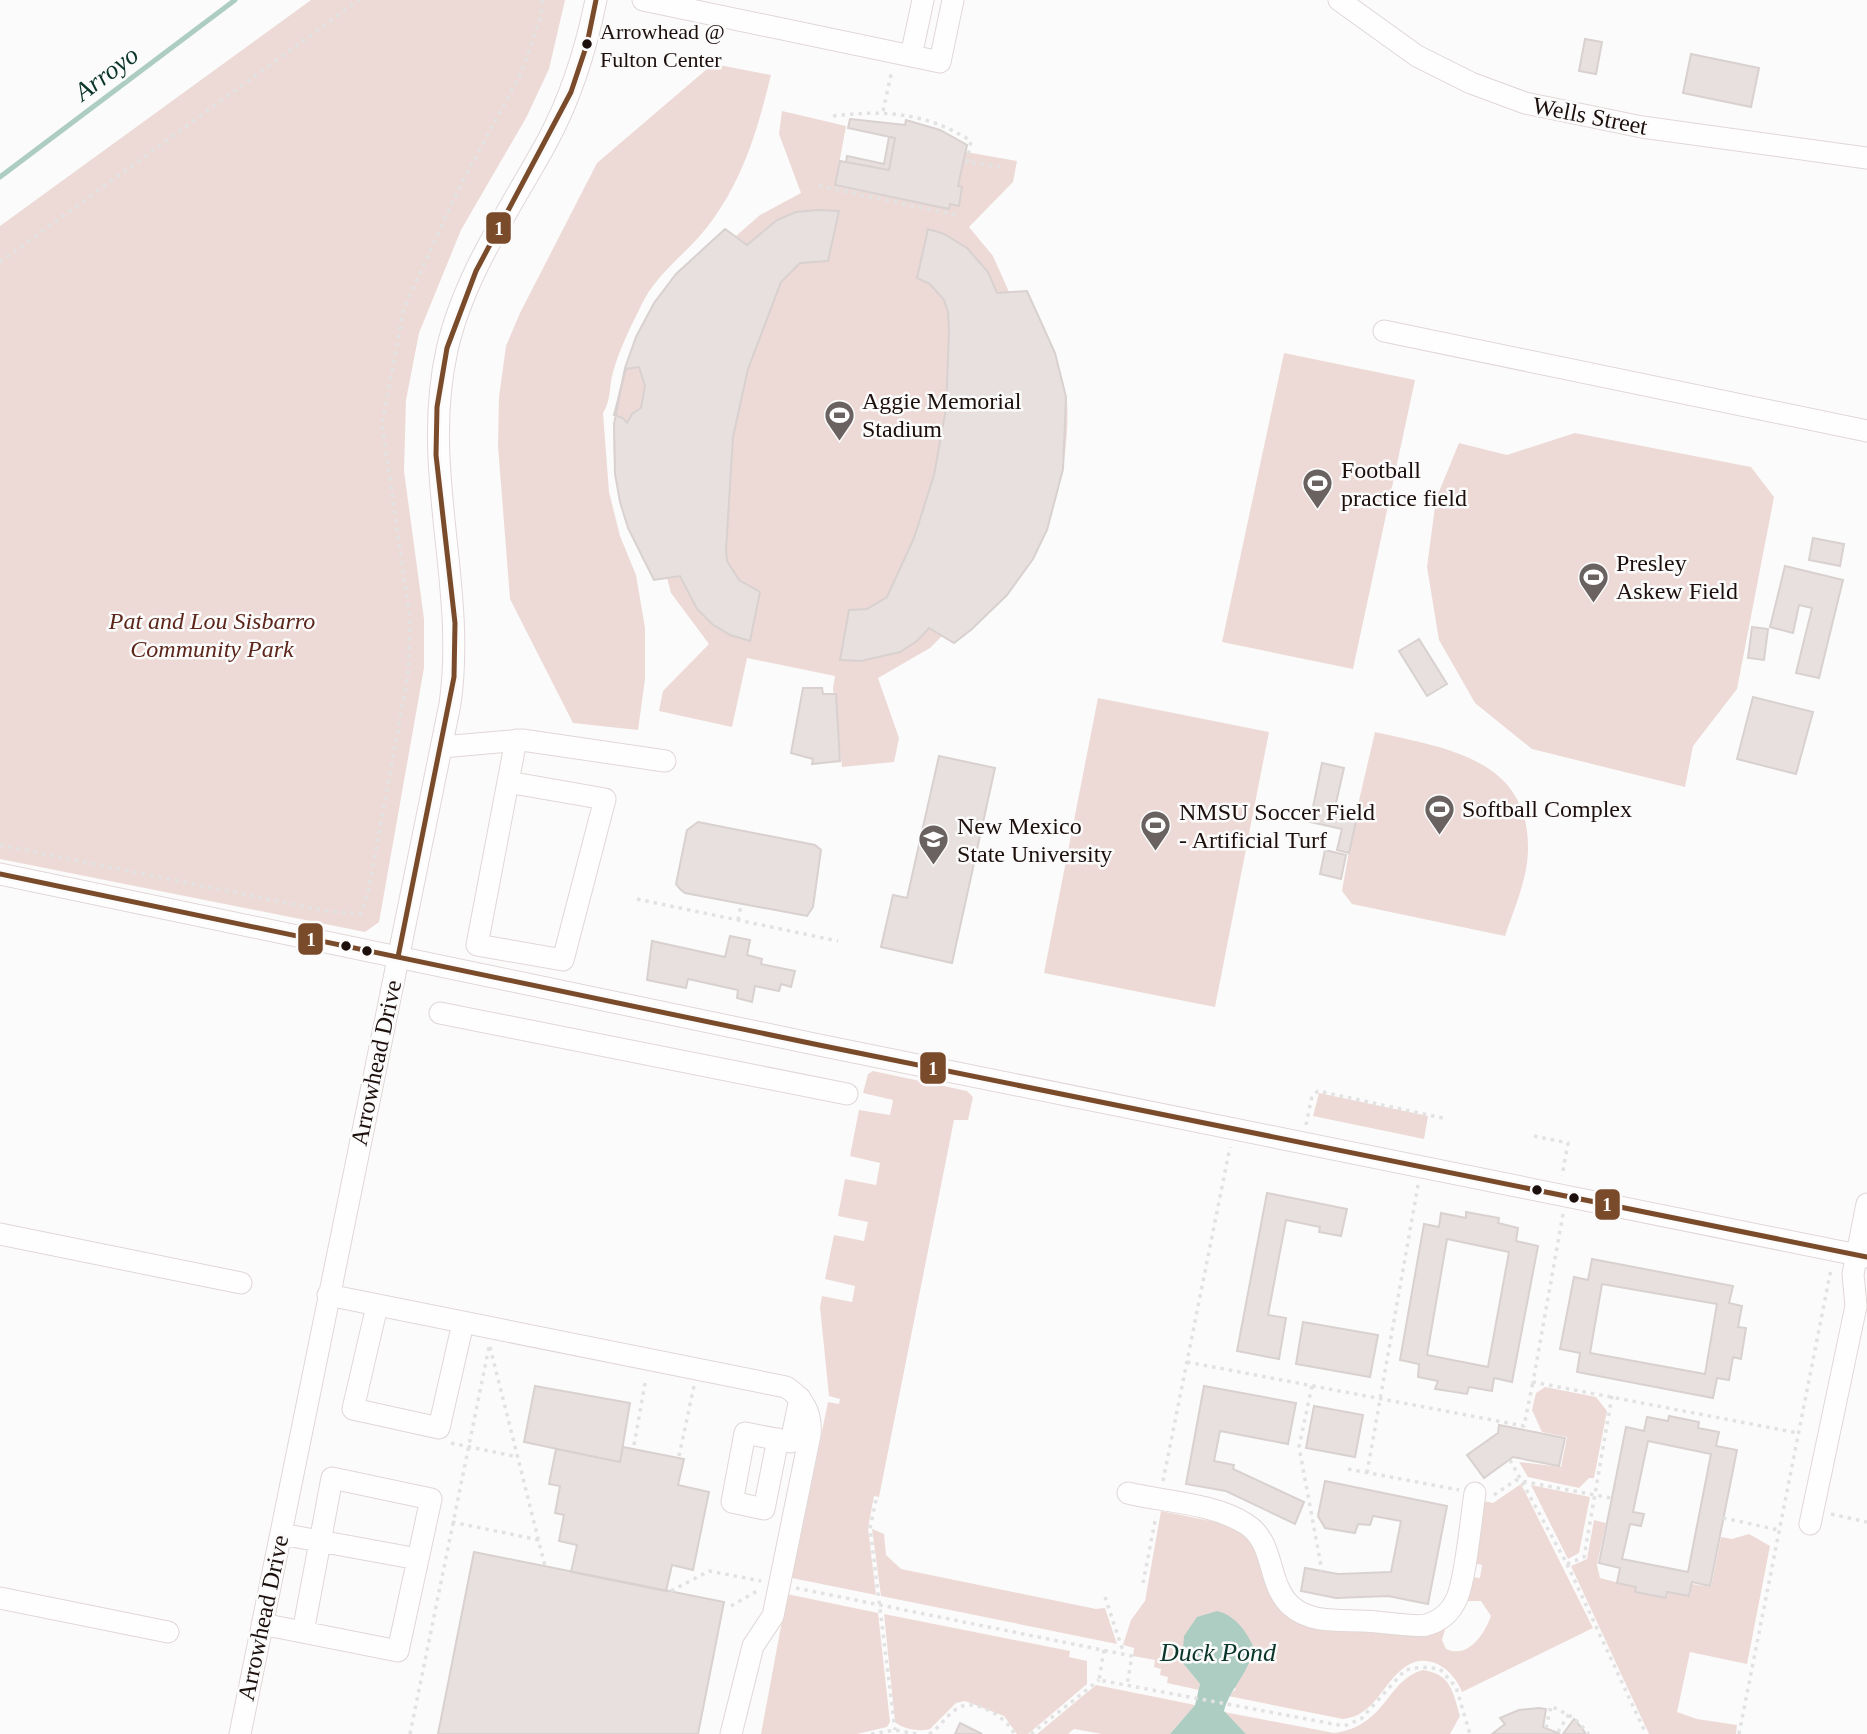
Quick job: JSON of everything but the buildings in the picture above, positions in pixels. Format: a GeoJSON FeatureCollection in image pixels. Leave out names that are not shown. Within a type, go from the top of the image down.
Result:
{"type":"FeatureCollection","features":[{"type":"Feature","properties":{"kind":"street","name":"Arrowhead Drive"},"geometry":{"type":"LineString","coordinates":[[240,1734],[442,747],[456,649],[436,456],[437,407],[447,348],[475,271],[571,92],[587,44],[596,0]]}},
{"type":"Feature","properties":{"kind":"street"},"geometry":{"type":"LineString","coordinates":[[643,0],[940,62],[953,0]]}},
{"type":"Feature","properties":{"kind":"street"},"geometry":{"type":"LineString","coordinates":[[911,56],[923,0]]}},
{"type":"Feature","properties":{"kind":"street","name":"Wells Street"},"geometry":{"type":"LineString","coordinates":[[1339,0],[1417,56],[1471,83],[1525,103],[1642,127],[1867,158]]}},
{"type":"Feature","properties":{"kind":"street"},"geometry":{"type":"LineString","coordinates":[[1384,331],[1867,430]]}},
{"type":"Feature","properties":{"kind":"street"},"geometry":{"type":"LineString","coordinates":[[508,782],[605,799],[563,960],[477,945],[508,782],[516,740]]}},
{"type":"Feature","properties":{"kind":"street"},"geometry":{"type":"LineString","coordinates":[[442,747],[516,740],[665,761]]}},
{"type":"Feature","properties":{"kind":"street"},"geometry":{"type":"LineString","coordinates":[[0,874],[212,916],[1560,1205],[1862,1256]]}},
{"type":"Feature","properties":{"kind":"street"},"geometry":{"type":"LineString","coordinates":[[440,1013],[847,1094]]}},
{"type":"Feature","properties":{"kind":"street"},"geometry":{"type":"LineString","coordinates":[[1810,1524],[1856,1306],[1853,1274],[1862,1256],[1867,1204]]}},
{"type":"Feature","properties":{"kind":"street"},"geometry":{"type":"LineString","coordinates":[[0,1234],[241,1283]]}},
{"type":"Feature","properties":{"kind":"street"},"geometry":{"type":"LineString","coordinates":[[328,1296],[786,1387],[800,1398],[810,1415],[811,1425],[774,1616],[754,1646],[731,1734]]}},
{"type":"Feature","properties":{"kind":"street"},"geometry":{"type":"LineString","coordinates":[[377,1306],[353,1409],[439,1428],[463,1323]]}},
{"type":"Feature","properties":{"kind":"street"},"geometry":{"type":"LineString","coordinates":[[778,1439],[791,1442],[800,1398]]}},
{"type":"Feature","properties":{"kind":"street"},"geometry":{"type":"LineString","coordinates":[[262,1624],[398,1651],[430,1499],[332,1478],[303,1632]]}},
{"type":"Feature","properties":{"kind":"street"},"geometry":{"type":"LineString","coordinates":[[1128,1493],[1217,1512],[1244,1522],[1258,1532],[1268,1549],[1278,1588],[1290,1605],[1304,1615],[1324,1619],[1395,1621],[1423,1626],[1443,1619],[1457,1597],[1475,1493]]}},
{"type":"Feature","properties":{"kind":"street"},"geometry":{"type":"LineString","coordinates":[[281,1534],[418,1559]]}},
{"type":"Feature","properties":{"kind":"street"},"geometry":{"type":"LineString","coordinates":[[0,1598],[168,1632]]}},
{"type":"Feature","properties":{"kind":"path"},"geometry":{"type":"LineString","coordinates":[[0,262],[359,0]]}},
{"type":"Feature","properties":{"kind":"path"},"geometry":{"type":"LineString","coordinates":[[0,845],[327,911],[361,914],[368,893],[408,675],[410,620],[382,424],[404,308],[459,188],[521,73],[541,15],[542,0]]}},
{"type":"Feature","properties":{"kind":"path"},"geometry":{"type":"LineString","coordinates":[[883,111],[892,70]]}},
{"type":"Feature","properties":{"kind":"path"},"geometry":{"type":"LineString","coordinates":[[833,116],[883,111],[913,114],[937,122],[971,141],[967,162],[1000,167]]}},
{"type":"Feature","properties":{"kind":"path"},"geometry":{"type":"LineString","coordinates":[[819,186],[961,216]]}},
{"type":"Feature","properties":{"kind":"path"},"geometry":{"type":"LineString","coordinates":[[637,899],[838,941]]}},
{"type":"Feature","properties":{"kind":"path"},"geometry":{"type":"LineString","coordinates":[[738,920],[741,905]]}},
{"type":"Feature","properties":{"kind":"path"},"geometry":{"type":"LineString","coordinates":[[1294,1122],[1307,1125],[1312,1096],[1318,1091],[1447,1119]]}},
{"type":"Feature","properties":{"kind":"path"},"geometry":{"type":"LineString","coordinates":[[1187,1362],[1524,1426],[1533,1382],[1568,1143],[1534,1136]]}},
{"type":"Feature","properties":{"kind":"path"},"geometry":{"type":"LineString","coordinates":[[1143,1583],[1230,1147]]}},
{"type":"Feature","properties":{"kind":"path"},"geometry":{"type":"LineString","coordinates":[[1367,1473],[1418,1185]]}},
{"type":"Feature","properties":{"kind":"path"},"geometry":{"type":"LineString","coordinates":[[1739,1734],[1830,1269]]}},
{"type":"Feature","properties":{"kind":"path"},"geometry":{"type":"LineString","coordinates":[[410,1734],[490,1345],[545,1566]]}},
{"type":"Feature","properties":{"kind":"path"},"geometry":{"type":"LineString","coordinates":[[634,1445],[646,1377]]}},
{"type":"Feature","properties":{"kind":"path"},"geometry":{"type":"LineString","coordinates":[[1533,1382],[1798,1433]]}},
{"type":"Feature","properties":{"kind":"path"},"geometry":{"type":"LineString","coordinates":[[679,1456],[694,1386]]}},
{"type":"Feature","properties":{"kind":"path"},"geometry":{"type":"LineString","coordinates":[[1312,1386],[1299,1447],[1322,1571]]}},
{"type":"Feature","properties":{"kind":"path"},"geometry":{"type":"LineString","coordinates":[[1567,1564],[1584,1557],[1612,1396]]}},
{"type":"Feature","properties":{"kind":"path"},"geometry":{"type":"LineString","coordinates":[[1510,1460],[1524,1481],[1567,1564],[1646,1734]]}},
{"type":"Feature","properties":{"kind":"path"},"geometry":{"type":"LineString","coordinates":[[1348,1469],[1493,1495],[1516,1480],[1612,1498]]}},
{"type":"Feature","properties":{"kind":"path"},"geometry":{"type":"LineString","coordinates":[[876,1500],[870,1528],[895,1730]]}},
{"type":"Feature","properties":{"kind":"path"},"geometry":{"type":"LineString","coordinates":[[1829,1514],[1867,1522]]}},
{"type":"Feature","properties":{"kind":"path"},"geometry":{"type":"LineString","coordinates":[[1723,1518],[1779,1530]]}},
{"type":"Feature","properties":{"kind":"path"},"geometry":{"type":"LineString","coordinates":[[452,1521],[539,1540]]}},
{"type":"Feature","properties":{"kind":"path"},"geometry":{"type":"LineString","coordinates":[[671,1591],[709,1571],[1124,1654],[1132,1656],[1127,1685]]}},
{"type":"Feature","properties":{"kind":"path"},"geometry":{"type":"LineString","coordinates":[[731,1606],[750,1594]]}},
{"type":"Feature","properties":{"kind":"path"},"geometry":{"type":"LineString","coordinates":[[1105,1597],[1124,1654]]}},
{"type":"Feature","properties":{"kind":"path"},"geometry":{"type":"LineString","coordinates":[[1031,1734],[1099,1680],[1104,1650]]}},
{"type":"Feature","properties":{"kind":"path"},"geometry":{"type":"LineString","coordinates":[[1099,1680],[1344,1726],[1361,1718],[1405,1670],[1422,1667],[1440,1669],[1456,1686],[1470,1734]]}},
{"type":"Feature","properties":{"kind":"path"},"geometry":{"type":"LineString","coordinates":[[929,1734],[941,1727],[958,1708],[968,1705],[1005,1719],[1014,1734]]}},
{"type":"Feature","properties":{"kind":"path"},"geometry":{"type":"LineString","coordinates":[[1546,1728],[1551,1706],[1569,1714],[1589,1734]]}},
{"type":"Feature","properties":{"kind":"path"},"geometry":{"type":"LineString","coordinates":[[1558,1732],[1569,1714]]}},
{"type":"Feature","properties":{"kind":"path"},"geometry":{"type":"LineString","coordinates":[[871,1734],[895,1730],[917,1734]]}},
{"type":"Feature","properties":{"kind":"green space","name":"Pat and Lou Sisbarro Community Park"},"geometry":{"type":"Polygon","coordinates":[[[311,0],[565,0],[549,69],[526,118],[461,230],[419,333],[406,400],[404,471],[424,619],[424,668],[379,922],[365,932],[0,859],[0,226],[311,0]]]}},
{"type":"Feature","properties":{"kind":"green space"},"geometry":{"type":"Polygon","coordinates":[[[709,63],[771,75],[761,114],[740,172],[721,208],[708,226],[659,278],[645,298],[619,353],[603,413],[609,492],[620,536],[636,575],[645,628],[645,679],[638,730],[573,723],[510,599],[498,446],[499,397],[506,346],[520,313],[597,163],[707,69],[709,63]]]}},
{"type":"Feature","properties":{"kind":"green space","name":"Aggie Memorial Stadium"},"geometry":{"type":"Polygon","coordinates":[[[782,111],[846,126],[835,186],[949,209],[950,204],[959,206],[962,187],[958,186],[966,152],[1017,161],[1013,182],[969,227],[993,256],[1009,292],[1027,291],[1050,342],[1066,395],[1068,417],[1065,453],[1053,510],[1043,536],[1015,583],[998,604],[954,643],[942,636],[930,648],[878,678],[899,738],[894,762],[842,767],[833,688],[835,676],[747,658],[732,727],[659,711],[663,691],[709,644],[671,593],[667,578],[654,580],[631,532],[617,484],[614,437],[619,391],[633,346],[656,304],[687,265],[725,229],[736,236],[760,215],[801,193],[779,134],[782,111]]]}},
{"type":"Feature","properties":{"kind":"green space","name":"Football practice field"},"geometry":{"type":"Polygon","coordinates":[[[1284,353],[1415,380],[1353,669],[1222,642],[1284,353]]]}},
{"type":"Feature","properties":{"kind":"green space","name":"Presley Askew Field"},"geometry":{"type":"Polygon","coordinates":[[[1575,433],[1751,467],[1774,497],[1737,689],[1693,746],[1685,787],[1532,749],[1475,703],[1439,640],[1427,567],[1436,499],[1459,443],[1507,455],[1575,433]]]}},
{"type":"Feature","properties":{"kind":"green space","name":"NMSU Soccer Field - Artificial Turf"},"geometry":{"type":"Polygon","coordinates":[[[1098,698],[1269,732],[1215,1007],[1044,973],[1098,698]]]}},
{"type":"Feature","properties":{"kind":"green space","name":"Softball Complex"},"geometry":{"type":"Polygon","coordinates":[[[1375,732],[1429,744],[1478,762],[1498,776],[1514,795],[1525,819],[1528,849],[1526,871],[1505,936],[1352,904],[1342,891],[1354,822],[1375,732]]]}},
{"type":"Feature","properties":{"kind":"green space"},"geometry":{"type":"Polygon","coordinates":[[[873,1071],[967,1091],[973,1097],[968,1120],[954,1120],[879,1497],[874,1496],[868,1528],[876,1595],[792,1578],[828,1402],[839,1404],[840,1399],[829,1396],[820,1307],[822,1296],[852,1302],[855,1286],[825,1279],[834,1235],[864,1241],[868,1222],[838,1216],[845,1179],[876,1185],[880,1163],[850,1156],[859,1110],[890,1115],[893,1100],[863,1093],[868,1074],[873,1071]]]}},
{"type":"Feature","properties":{"kind":"green space"},"geometry":{"type":"Polygon","coordinates":[[[1319,1093],[1428,1116],[1424,1139],[1313,1116],[1319,1093]]]}},
{"type":"Feature","properties":{"kind":"green space"},"geometry":{"type":"Polygon","coordinates":[[[1545,1387],[1596,1397],[1607,1411],[1594,1478],[1589,1478],[1579,1488],[1528,1477],[1519,1462],[1561,1467],[1567,1437],[1542,1432],[1532,1410],[1536,1393],[1545,1387]]]}},
{"type":"Feature","properties":{"kind":"green space"},"geometry":{"type":"Polygon","coordinates":[[[1521,1484],[1593,1628],[1462,1692],[1453,1676],[1439,1665],[1414,1662],[1397,1674],[1363,1712],[1343,1719],[1228,1696],[1236,1689],[1182,1662],[1200,1684],[1199,1690],[1167,1683],[1168,1677],[1160,1675],[1161,1669],[1154,1667],[1155,1660],[1133,1656],[1134,1648],[1123,1645],[1131,1620],[1145,1601],[1161,1511],[1225,1524],[1251,1537],[1278,1605],[1446,1626],[1442,1640],[1446,1649],[1461,1651],[1474,1643],[1491,1616],[1481,1601],[1464,1601],[1470,1577],[1480,1578],[1482,1565],[1472,1563],[1484,1501],[1493,1503],[1521,1484]]]}},
{"type":"Feature","properties":{"kind":"green space"},"geometry":{"type":"Polygon","coordinates":[[[1531,1485],[1590,1497],[1579,1553],[1568,1559],[1531,1485]]]}},
{"type":"Feature","properties":{"kind":"green space"},"geometry":{"type":"Polygon","coordinates":[[[1594,1520],[1606,1523],[1597,1565],[1600,1578],[1635,1587],[1635,1592],[1667,1599],[1668,1593],[1690,1597],[1692,1584],[1711,1587],[1721,1537],[1732,1539],[1749,1534],[1770,1546],[1747,1664],[1690,1652],[1677,1712],[1697,1719],[1737,1725],[1736,1734],[1649,1734],[1571,1566],[1587,1559],[1594,1520]]]}},
{"type":"Feature","properties":{"kind":"green space"},"geometry":{"type":"Polygon","coordinates":[[[872,1529],[884,1534],[886,1555],[901,1569],[1096,1609],[1105,1608],[1117,1644],[881,1596],[872,1529]]]}},
{"type":"Feature","properties":{"kind":"green space"},"geometry":{"type":"Polygon","coordinates":[[[787,1594],[878,1613],[890,1722],[887,1727],[857,1734],[761,1734],[787,1594]]]}},
{"type":"Feature","properties":{"kind":"green space"},"geometry":{"type":"Polygon","coordinates":[[[884,1614],[1070,1651],[1069,1657],[1087,1661],[1087,1684],[1028,1734],[1017,1734],[1004,1716],[965,1701],[956,1703],[930,1729],[907,1728],[895,1722],[884,1614]]]}},
{"type":"Feature","properties":{"kind":"green space"},"geometry":{"type":"Polygon","coordinates":[[[1423,1670],[1440,1676],[1453,1692],[1460,1716],[1450,1734],[1246,1734],[1224,1712],[1334,1733],[1352,1729],[1365,1722],[1401,1683],[1423,1670]]]}},
{"type":"Feature","properties":{"kind":"green space"},"geometry":{"type":"Polygon","coordinates":[[[1096,1685],[1195,1705],[1170,1734],[1102,1734],[1074,1729],[1068,1734],[1037,1734],[1096,1685]]]}},
{"type":"Feature","properties":{"kind":"water","name":"Duck Pond"},"geometry":{"type":"Polygon","coordinates":[[[1217,1611],[1240,1625],[1254,1648],[1224,1711],[1246,1734],[1170,1734],[1195,1705],[1200,1684],[1182,1662],[1184,1636],[1197,1617],[1217,1611]]]}},
{"type":"Feature","properties":{"kind":"waterway","name":"Arroyo"},"geometry":{"type":"LineString","coordinates":[[0,177],[235,0]]}},
{"type":"Feature","properties":{"kind":"transit line","name":"1"},"geometry":{"type":"LineString","coordinates":[[398,957],[454,677],[455,623],[436,455],[437,407],[447,348],[476,271],[571,92],[587,44],[596,0]]}},
{"type":"Feature","properties":{"kind":"transit line","name":"1"},"geometry":{"type":"LineString","coordinates":[[0,874],[819,1045],[1867,1257]]}},
{"type":"Feature","properties":{"kind":"place","name":"Arrowhead @ Fulton Center"},"geometry":{"type":"Point","coordinates":[587,44]}},
{"type":"Feature","properties":{"kind":"place","name":"Aggie Memorial Stadium"},"geometry":{"type":"Point","coordinates":[839,442]}},
{"type":"Feature","properties":{"kind":"place","name":"Football practice field"},"geometry":{"type":"Point","coordinates":[1318,511]}},
{"type":"Feature","properties":{"kind":"place","name":"Presley Askew Field"},"geometry":{"type":"Point","coordinates":[1593,604]}},
{"type":"Feature","properties":{"kind":"place","name":"Softball Complex"},"geometry":{"type":"Point","coordinates":[1439,836]}},
{"type":"Feature","properties":{"kind":"place","name":"NMSU Soccer Field - Artificial Turf"},"geometry":{"type":"Point","coordinates":[1156,853]}},
{"type":"Feature","properties":{"kind":"place","name":"New Mexico State University"},"geometry":{"type":"Point","coordinates":[934,867]}}]}
